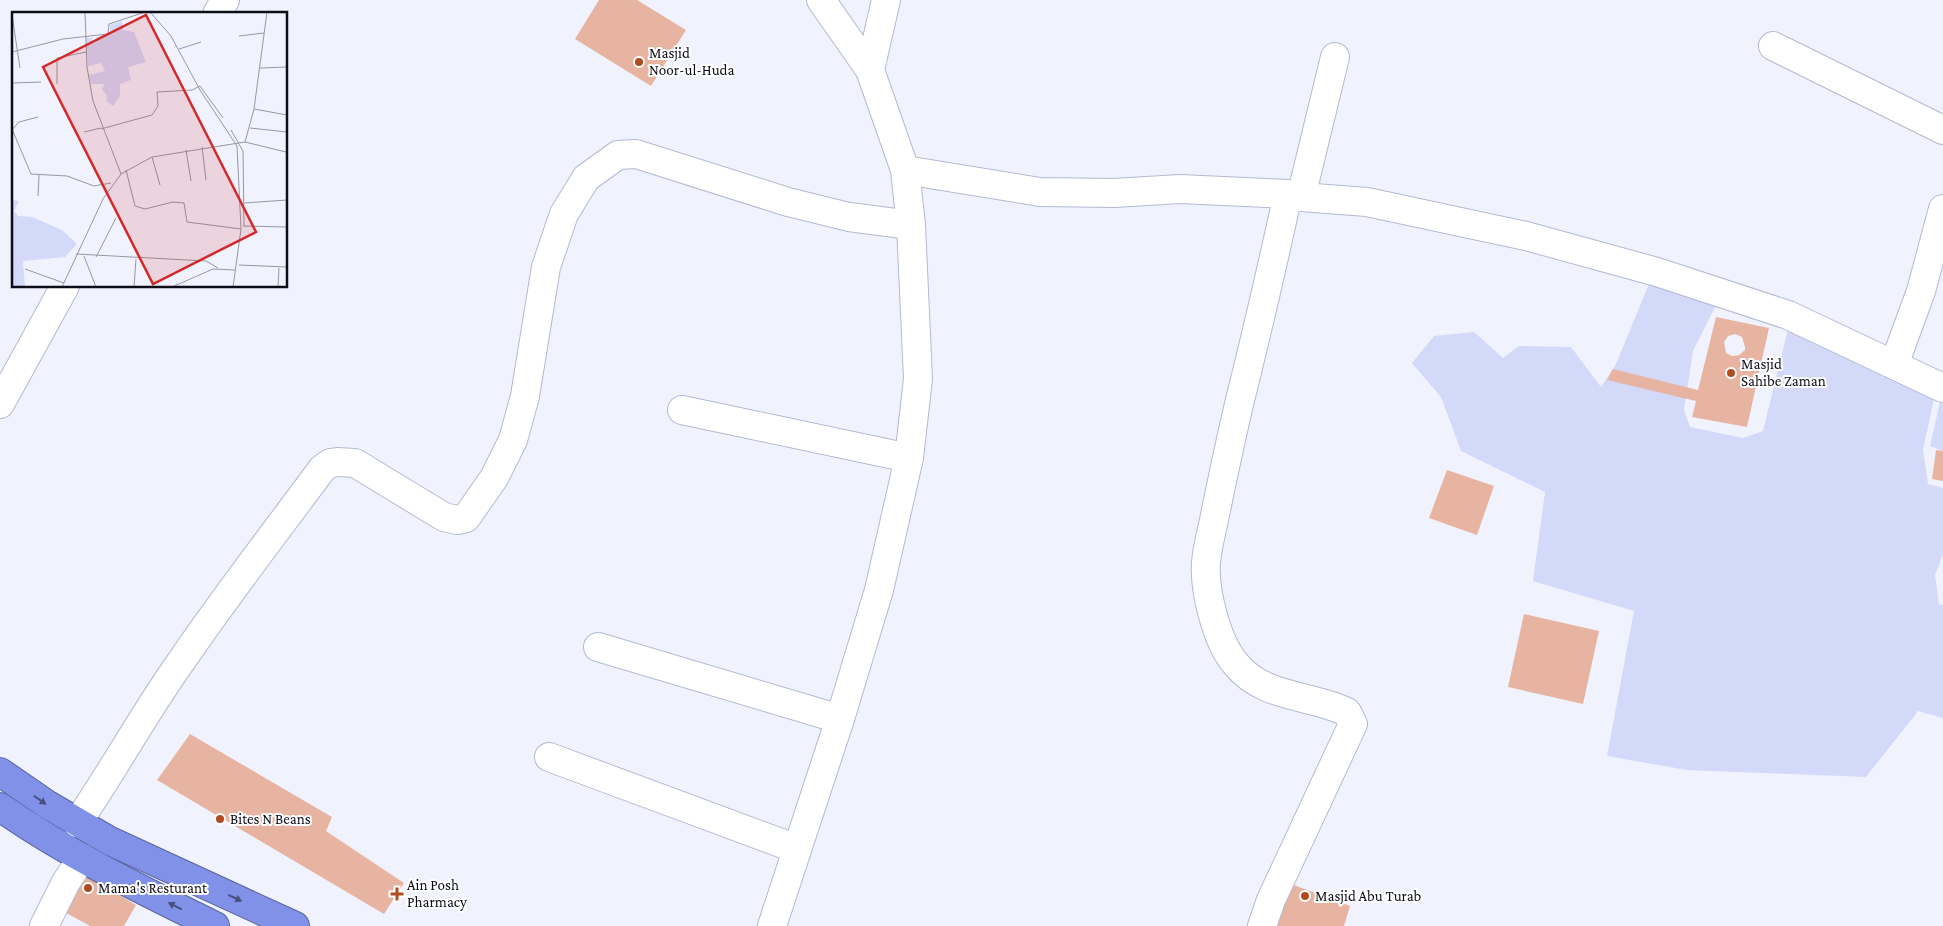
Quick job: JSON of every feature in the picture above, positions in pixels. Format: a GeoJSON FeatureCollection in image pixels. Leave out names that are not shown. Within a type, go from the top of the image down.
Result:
{"type":"FeatureCollection","features":[{"type":"Feature","properties":{"kind":"highway"},"geometry":{"type":"LineString","coordinates":[[0,772],[78,823],[110,840],[295,926]]}},
{"type":"Feature","properties":{"kind":"highway"},"geometry":{"type":"LineString","coordinates":[[0,807],[46,838],[82,858],[216,926]]}},
{"type":"Feature","properties":{"kind":"street"},"geometry":{"type":"LineString","coordinates":[[218,12],[225,0]]}},
{"type":"Feature","properties":{"kind":"street"},"geometry":{"type":"LineString","coordinates":[[772,926],[840,719],[879,590],[909,458],[918,379],[911,225],[904,170],[870,70],[821,0]]}},
{"type":"Feature","properties":{"kind":"street"},"geometry":{"type":"LineString","coordinates":[[870,70],[886,0]]}},
{"type":"Feature","properties":{"kind":"street"},"geometry":{"type":"LineString","coordinates":[[1773,46],[1943,130]]}},
{"type":"Feature","properties":{"kind":"street"},"geometry":{"type":"LineString","coordinates":[[1262,926],[1271,900],[1353,724],[1347,712],[1335,706],[1284,695],[1252,680],[1235,664],[1227,651],[1210,607],[1206,564],[1228,447],[1262,314],[1335,57]]}},
{"type":"Feature","properties":{"kind":"street"},"geometry":{"type":"LineString","coordinates":[[78,823],[108,780],[132,737],[179,663],[322,469],[330,463],[355,463],[444,517],[457,520],[466,518],[494,478],[512,440],[525,396],[546,267],[564,214],[586,178],[618,155],[636,154],[788,202],[849,217],[911,225]]}},
{"type":"Feature","properties":{"kind":"street"},"geometry":{"type":"LineString","coordinates":[[904,170],[1040,192],[1114,193],[1180,189],[1295,195],[1367,202],[1526,236],[1648,269],[1788,315],[1943,388]]}},
{"type":"Feature","properties":{"kind":"street"},"geometry":{"type":"LineString","coordinates":[[1894,364],[1921,291],[1943,209]]}},
{"type":"Feature","properties":{"kind":"street"},"geometry":{"type":"LineString","coordinates":[[0,404],[63,288]]}},
{"type":"Feature","properties":{"kind":"street"},"geometry":{"type":"LineString","coordinates":[[682,410],[909,458]]}},
{"type":"Feature","properties":{"kind":"street"},"geometry":{"type":"LineString","coordinates":[[598,647],[840,719]]}},
{"type":"Feature","properties":{"kind":"street"},"geometry":{"type":"LineString","coordinates":[[549,757],[797,849]]}},
{"type":"Feature","properties":{"kind":"street"},"geometry":{"type":"LineString","coordinates":[[44,926],[66,882],[82,858]]}},
{"type":"Feature","properties":{"kind":"shaded area"},"geometry":{"type":"Polygon","coordinates":[[[1649,284],[1717,303],[1693,351],[1684,410],[1690,427],[1743,438],[1763,431],[1789,325],[1935,394],[1923,450],[1928,484],[1943,488],[1943,555],[1935,575],[1939,604],[1943,605],[1943,718],[1918,711],[1866,777],[1687,770],[1607,756],[1634,611],[1533,581],[1545,492],[1461,451],[1441,397],[1412,363],[1434,336],[1474,332],[1503,358],[1519,346],[1571,347],[1601,387],[1616,364],[1649,284]]]}},
{"type":"Feature","properties":{"kind":"shaded area"},"geometry":{"type":"Polygon","coordinates":[[[1943,394],[1943,451],[1930,446],[1943,394]]]}},
{"type":"Feature","properties":{"kind":"building","name":"Masjid Noor-ul-Huda"},"geometry":{"type":"Polygon","coordinates":[[[599,0],[637,0],[686,30],[651,86],[575,39],[599,0]]]}},
{"type":"Feature","properties":{"kind":"building","name":"Masjid Sahibe Zaman"},"geometry":{"type":"Polygon","coordinates":[[[1716,317],[1769,328],[1747,427],[1692,417],[1696,401],[1607,380],[1613,369],[1698,390],[1716,317]],[[1735,334],[1728,336],[1724,342],[1726,353],[1732,356],[1739,355],[1745,350],[1742,337],[1735,334]]]}},
{"type":"Feature","properties":{"kind":"building"},"geometry":{"type":"Polygon","coordinates":[[[1936,450],[1943,451],[1943,481],[1932,479],[1936,450]]]}},
{"type":"Feature","properties":{"kind":"building"},"geometry":{"type":"Polygon","coordinates":[[[1447,470],[1494,486],[1477,535],[1429,518],[1447,470]]]}},
{"type":"Feature","properties":{"kind":"building"},"geometry":{"type":"Polygon","coordinates":[[[1524,614],[1599,631],[1583,704],[1508,687],[1524,614]]]}},
{"type":"Feature","properties":{"kind":"building"},"geometry":{"type":"Polygon","coordinates":[[[190,734],[332,817],[326,831],[404,883],[384,914],[157,780],[190,734]]]}},
{"type":"Feature","properties":{"kind":"building","name":"Mama's Resturant"},"geometry":{"type":"Polygon","coordinates":[[[79,871],[136,905],[124,926],[90,926],[57,908],[79,871]]]}},
{"type":"Feature","properties":{"kind":"building","name":"Masjid Abu Turab"},"geometry":{"type":"Polygon","coordinates":[[[1294,885],[1350,906],[1344,926],[1274,926],[1294,885]]]}},
{"type":"Feature","properties":{"kind":"place","name":"Masjid Noor-ul-Huda"},"geometry":{"type":"Point","coordinates":[639,62]}},
{"type":"Feature","properties":{"kind":"place","name":"Masjid Sahibe Zaman"},"geometry":{"type":"Point","coordinates":[1731,373]}},
{"type":"Feature","properties":{"kind":"place","name":"Bites N Beans"},"geometry":{"type":"Point","coordinates":[220,819]}},
{"type":"Feature","properties":{"kind":"place","name":"Mama's Resturant"},"geometry":{"type":"Point","coordinates":[88,888]}},
{"type":"Feature","properties":{"kind":"place","name":"Ain Posh Pharmacy"},"geometry":{"type":"Point","coordinates":[397,894]}},
{"type":"Feature","properties":{"kind":"place","name":"Masjid Abu Turab"},"geometry":{"type":"Point","coordinates":[1305,896]}}]}
